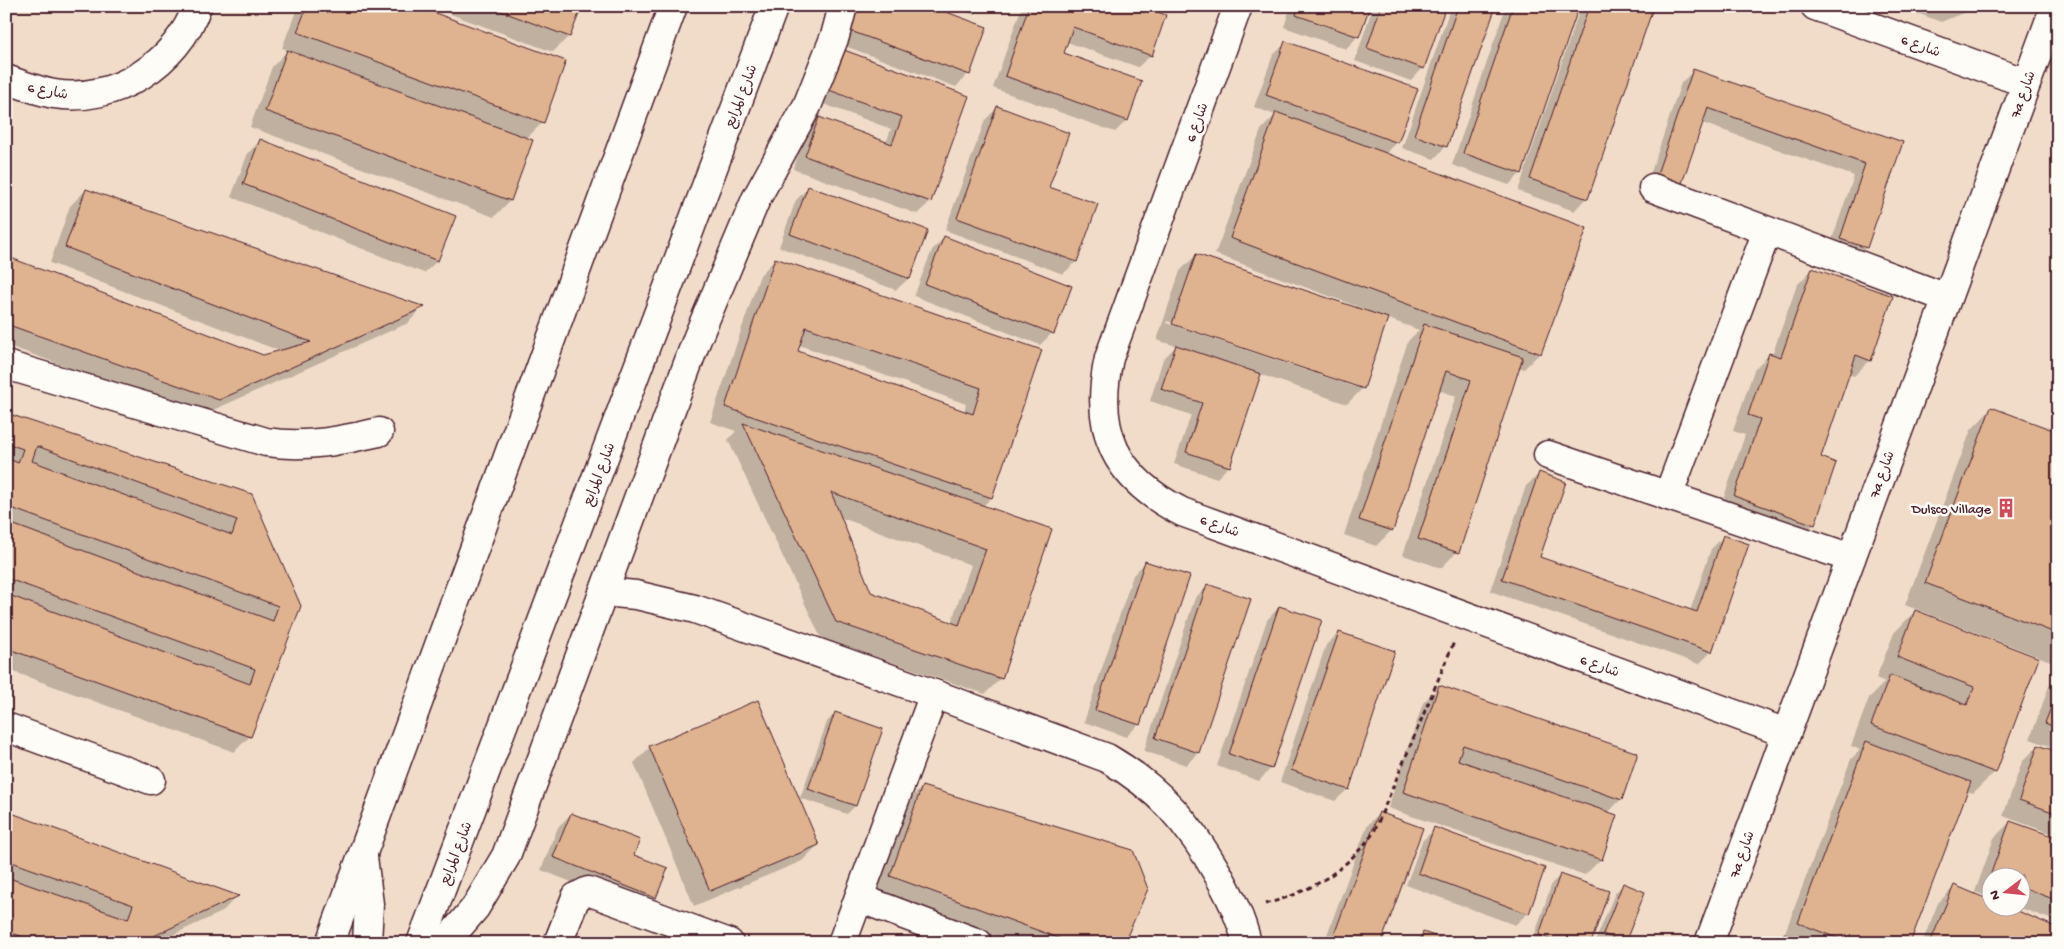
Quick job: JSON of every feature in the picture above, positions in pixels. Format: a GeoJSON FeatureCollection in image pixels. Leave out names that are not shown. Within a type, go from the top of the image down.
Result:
{"type":"FeatureCollection","features":[{"type":"Feature","properties":{"kind":"main road","name":"شارع 6"},"geometry":{"type":"LineString","coordinates":[[6,79],[55,94],[85,94],[120,86],[138,77],[170,52],[182,36],[197,6]]}},
{"type":"Feature","properties":{"kind":"main road"},"geometry":{"type":"LineString","coordinates":[[330,943],[673,6]]}},
{"type":"Feature","properties":{"kind":"main road","name":"شارع المرابع"},"geometry":{"type":"LineString","coordinates":[[421,943],[774,6]]}},
{"type":"Feature","properties":{"kind":"main road"},"geometry":{"type":"LineString","coordinates":[[445,943],[475,908],[506,856],[697,339],[730,256],[756,199],[807,106],[828,54],[843,6]]}},
{"type":"Feature","properties":{"kind":"main road","name":"شارع 6"},"geometry":{"type":"LineString","coordinates":[[1238,6],[1109,358],[1103,384],[1103,411],[1109,437],[1121,462],[1137,482],[1158,500],[1182,512],[1786,733]]}},
{"type":"Feature","properties":{"kind":"main road","name":"شارع 6"},"geometry":{"type":"LineString","coordinates":[[1816,6],[2026,83]]}},
{"type":"Feature","properties":{"kind":"main road","name":"7a شارع"},"geometry":{"type":"LineString","coordinates":[[1709,943],[2055,6]]}},
{"type":"Feature","properties":{"kind":"main road"},"geometry":{"type":"LineString","coordinates":[[1653,188],[1947,298]]}},
{"type":"Feature","properties":{"kind":"main road"},"geometry":{"type":"LineString","coordinates":[[1668,496],[1767,231]]}},
{"type":"Feature","properties":{"kind":"main road"},"geometry":{"type":"LineString","coordinates":[[6,365],[266,442],[303,446],[378,432]]}},
{"type":"Feature","properties":{"kind":"main road"},"geometry":{"type":"LineString","coordinates":[[1548,455],[1850,558]]}},
{"type":"Feature","properties":{"kind":"main road"},"geometry":{"type":"LineString","coordinates":[[603,592],[636,594],[686,606],[1107,758],[1130,772],[1172,807],[1189,827],[1236,907],[1247,943]]}},
{"type":"Feature","properties":{"kind":"main road"},"geometry":{"type":"LineString","coordinates":[[842,943],[934,694]]}},
{"type":"Feature","properties":{"kind":"main road"},"geometry":{"type":"LineString","coordinates":[[6,727],[151,780]]}},
{"type":"Feature","properties":{"kind":"main road"},"geometry":{"type":"LineString","coordinates":[[363,856],[369,904],[367,943]]}},
{"type":"Feature","properties":{"kind":"main road"},"geometry":{"type":"LineString","coordinates":[[558,943],[576,896],[588,891],[729,943]]}},
{"type":"Feature","properties":{"kind":"main road"},"geometry":{"type":"LineString","coordinates":[[859,898],[978,943]]}},
{"type":"Feature","properties":{"kind":"path"},"geometry":{"type":"LineString","coordinates":[[1236,907],[1263,905],[1290,898],[1316,886],[1339,871],[1359,853],[1374,832],[1465,616]]}},
{"type":"Feature","properties":{"kind":"shaded area"},"geometry":{"type":"Polygon","coordinates":[[[6,6],[2058,6],[2058,943],[6,943],[6,6]]]}},
{"type":"Feature","properties":{"kind":"building"},"geometry":{"type":"Polygon","coordinates":[[[307,6],[416,6],[566,61],[544,123],[297,32],[307,6]]]}},
{"type":"Feature","properties":{"kind":"building"},"geometry":{"type":"Polygon","coordinates":[[[487,6],[582,6],[570,37],[487,6]]]}},
{"type":"Feature","properties":{"kind":"building"},"geometry":{"type":"Polygon","coordinates":[[[854,6],[930,6],[987,27],[970,75],[845,29],[854,6]]]}},
{"type":"Feature","properties":{"kind":"building"},"geometry":{"type":"Polygon","coordinates":[[[1029,6],[1141,6],[1166,15],[1152,56],[1073,27],[1064,53],[1142,81],[1128,121],[1005,76],[1029,6]]]}},
{"type":"Feature","properties":{"kind":"building"},"geometry":{"type":"Polygon","coordinates":[[[1299,6],[1370,6],[1359,37],[1296,15],[1299,6]]]}},
{"type":"Feature","properties":{"kind":"building"},"geometry":{"type":"Polygon","coordinates":[[[1381,6],[1446,6],[1424,69],[1367,48],[1381,6]]]}},
{"type":"Feature","properties":{"kind":"building"},"geometry":{"type":"Polygon","coordinates":[[[1458,6],[1496,6],[1447,147],[1414,135],[1458,6]]]}},
{"type":"Feature","properties":{"kind":"building"},"geometry":{"type":"Polygon","coordinates":[[[1513,6],[1579,6],[1522,174],[1463,153],[1513,6]]]}},
{"type":"Feature","properties":{"kind":"building"},"geometry":{"type":"Polygon","coordinates":[[[1589,6],[1639,6],[1652,11],[1588,199],[1530,179],[1589,6]]]}},
{"type":"Feature","properties":{"kind":"building"},"geometry":{"type":"Polygon","coordinates":[[[1285,41],[1418,89],[1398,143],[1266,95],[1285,41]]]}},
{"type":"Feature","properties":{"kind":"building"},"geometry":{"type":"Polygon","coordinates":[[[287,50],[533,140],[511,201],[265,111],[287,50]]]}},
{"type":"Feature","properties":{"kind":"building"},"geometry":{"type":"Polygon","coordinates":[[[844,50],[969,96],[931,202],[805,156],[819,117],[892,144],[902,117],[829,90],[844,50]]]}},
{"type":"Feature","properties":{"kind":"building"},"geometry":{"type":"Polygon","coordinates":[[[1693,69],[1903,142],[1867,248],[1840,239],[1865,164],[1708,108],[1681,186],[1656,177],[1693,69]]]}},
{"type":"Feature","properties":{"kind":"building"},"geometry":{"type":"Polygon","coordinates":[[[997,106],[1069,133],[1049,187],[1098,204],[1077,262],[957,218],[997,106]]]}},
{"type":"Feature","properties":{"kind":"building"},"geometry":{"type":"Polygon","coordinates":[[[1276,112],[1587,228],[1541,354],[1230,238],[1276,112]]]}},
{"type":"Feature","properties":{"kind":"building"},"geometry":{"type":"Polygon","coordinates":[[[260,139],[456,216],[438,261],[243,184],[260,139]]]}},
{"type":"Feature","properties":{"kind":"building"},"geometry":{"type":"Polygon","coordinates":[[[808,186],[928,230],[910,279],[790,234],[808,186]]]}},
{"type":"Feature","properties":{"kind":"building"},"geometry":{"type":"Polygon","coordinates":[[[86,189],[425,307],[219,400],[6,324],[6,256],[263,355],[311,342],[65,247],[86,189]]]}},
{"type":"Feature","properties":{"kind":"building"},"geometry":{"type":"Polygon","coordinates":[[[944,236],[1072,286],[1054,334],[925,284],[944,236]]]}},
{"type":"Feature","properties":{"kind":"building"},"geometry":{"type":"Polygon","coordinates":[[[1196,254],[1388,318],[1364,389],[1172,324],[1196,254]]]}},
{"type":"Feature","properties":{"kind":"building"},"geometry":{"type":"Polygon","coordinates":[[[775,258],[1042,350],[992,498],[725,407],[775,258]],[[806,327],[798,351],[973,414],[981,388],[806,327]]]}},
{"type":"Feature","properties":{"kind":"building"},"geometry":{"type":"Polygon","coordinates":[[[1812,268],[1893,296],[1871,361],[1856,355],[1821,457],[1836,463],[1815,525],[1734,496],[1760,419],[1748,415],[1769,353],[1781,357],[1812,268]]]}},
{"type":"Feature","properties":{"kind":"building"},"geometry":{"type":"Polygon","coordinates":[[[1424,324],[1523,357],[1459,553],[1418,539],[1471,380],[1446,371],[1393,531],[1359,520],[1424,324]]]}},
{"type":"Feature","properties":{"kind":"building"},"geometry":{"type":"Polygon","coordinates":[[[1176,345],[1261,374],[1230,467],[1186,452],[1202,403],[1161,389],[1176,345]]]}},
{"type":"Feature","properties":{"kind":"building","name":"Dulsco Village"},"geometry":{"type":"Polygon","coordinates":[[[1991,407],[2058,432],[2058,634],[1925,583],[1991,407]]]}},
{"type":"Feature","properties":{"kind":"building"},"geometry":{"type":"Polygon","coordinates":[[[6,413],[252,494],[301,606],[251,737],[6,648],[6,594],[250,684],[255,669],[6,578],[6,460],[7,458],[18,463],[23,449],[6,443],[6,413]],[[37,446],[32,461],[232,535],[237,520],[37,446]],[[14,509],[9,523],[273,621],[278,606],[14,509]]]}},
{"type":"Feature","properties":{"kind":"building"},"geometry":{"type":"Polygon","coordinates":[[[743,423],[1052,529],[1002,679],[836,622],[743,423]],[[831,492],[871,592],[959,625],[986,549],[831,492]]]}},
{"type":"Feature","properties":{"kind":"building"},"geometry":{"type":"Polygon","coordinates":[[[1539,472],[1566,482],[1540,557],[1697,612],[1723,535],[1749,544],[1712,652],[1502,579],[1539,472]]]}},
{"type":"Feature","properties":{"kind":"building"},"geometry":{"type":"Polygon","coordinates":[[[1145,561],[1190,576],[1140,725],[1095,710],[1145,561]]]}},
{"type":"Feature","properties":{"kind":"building"},"geometry":{"type":"Polygon","coordinates":[[[1207,584],[1251,599],[1199,753],[1155,738],[1207,584]]]}},
{"type":"Feature","properties":{"kind":"building"},"geometry":{"type":"Polygon","coordinates":[[[1279,606],[1322,620],[1272,769],[1229,754],[1279,606]]]}},
{"type":"Feature","properties":{"kind":"building"},"geometry":{"type":"Polygon","coordinates":[[[1915,610],[2039,658],[1996,773],[1871,725],[1890,675],[1967,705],[1974,687],[1897,657],[1915,610]]]}},
{"type":"Feature","properties":{"kind":"building"},"geometry":{"type":"Polygon","coordinates":[[[1339,632],[1395,651],[1349,790],[1291,770],[1339,632]]]}},
{"type":"Feature","properties":{"kind":"building"},"geometry":{"type":"Polygon","coordinates":[[[1439,685],[1638,753],[1622,800],[1463,745],[1458,760],[1617,815],[1602,860],[1403,792],[1439,685]]]}},
{"type":"Feature","properties":{"kind":"building"},"geometry":{"type":"Polygon","coordinates":[[[2058,689],[2058,728],[2045,723],[2058,689]]]}},
{"type":"Feature","properties":{"kind":"building"},"geometry":{"type":"Polygon","coordinates":[[[758,700],[819,845],[710,891],[649,746],[758,700]]]}},
{"type":"Feature","properties":{"kind":"building"},"geometry":{"type":"Polygon","coordinates":[[[835,712],[883,729],[856,806],[808,789],[835,712]]]}},
{"type":"Feature","properties":{"kind":"building"},"geometry":{"type":"Polygon","coordinates":[[[1866,741],[1971,782],[1910,943],[1850,943],[1798,923],[1866,741]]]}},
{"type":"Feature","properties":{"kind":"building"},"geometry":{"type":"Polygon","coordinates":[[[2038,745],[2058,752],[2058,814],[2019,800],[2038,745]]]}},
{"type":"Feature","properties":{"kind":"building"},"geometry":{"type":"Polygon","coordinates":[[[922,786],[1133,850],[1148,889],[1124,943],[1072,943],[890,876],[922,786]]]}},
{"type":"Feature","properties":{"kind":"building"},"geometry":{"type":"Polygon","coordinates":[[[6,811],[239,896],[139,943],[41,943],[6,931],[6,877],[128,919],[133,905],[6,860],[6,811]]]}},
{"type":"Feature","properties":{"kind":"building"},"geometry":{"type":"Polygon","coordinates":[[[1379,812],[1423,828],[1381,943],[1331,943],[1379,812]]]}},
{"type":"Feature","properties":{"kind":"building"},"geometry":{"type":"Polygon","coordinates":[[[571,813],[640,840],[634,855],[668,868],[656,898],[553,857],[571,813]]]}},
{"type":"Feature","properties":{"kind":"building"},"geometry":{"type":"Polygon","coordinates":[[[2010,821],[2058,838],[2058,901],[2032,891],[2032,866],[1994,866],[2010,821]]]}},
{"type":"Feature","properties":{"kind":"building"},"geometry":{"type":"Polygon","coordinates":[[[1434,827],[1545,868],[1529,914],[1418,873],[1434,827]]]}},
{"type":"Feature","properties":{"kind":"building"},"geometry":{"type":"Polygon","coordinates":[[[1560,874],[1609,891],[1591,943],[1560,943],[1539,935],[1560,874]]]}},
{"type":"Feature","properties":{"kind":"building"},"geometry":{"type":"Polygon","coordinates":[[[1623,883],[1645,892],[1625,943],[1603,934],[1623,883]]]}},
{"type":"Feature","properties":{"kind":"building"},"geometry":{"type":"Polygon","coordinates":[[[1954,885],[1982,897],[1982,916],[2030,916],[2058,928],[2058,943],[1930,943],[1954,885]]]}},
{"type":"Feature","properties":{"kind":"building"},"geometry":{"type":"Polygon","coordinates":[[[1423,932],[1455,943],[1419,943],[1423,932]]]}},
{"type":"Feature","properties":{"kind":"building"},"geometry":{"type":"Polygon","coordinates":[[[1784,933],[1810,943],[1781,943],[1784,933]]]}},
{"type":"Feature","properties":{"kind":"place","name":"Dulsco Village"},"geometry":{"type":"Point","coordinates":[2006,508]}}]}
